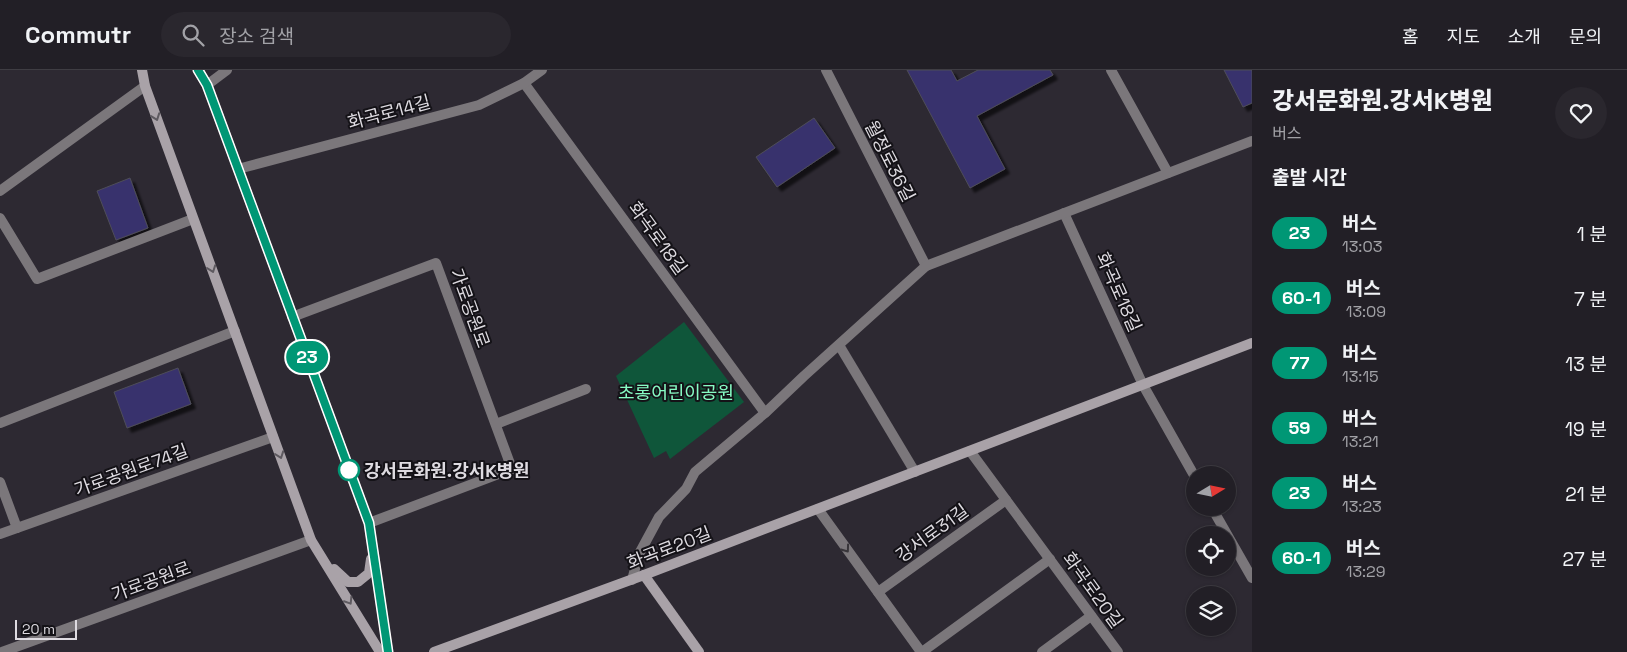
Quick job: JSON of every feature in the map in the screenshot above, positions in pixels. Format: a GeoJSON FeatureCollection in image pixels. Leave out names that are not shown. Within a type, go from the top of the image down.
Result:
{"type":"FeatureCollection","features":[{"type":"Feature","properties":{"kind":"main road"},"geometry":{"type":"LineString","coordinates":[[144,70],[145,86],[311,540],[380,652]]}},
{"type":"Feature","properties":{"kind":"main road"},"geometry":{"type":"LineString","coordinates":[[197,70],[207,85],[369,523],[388,652]]}},
{"type":"Feature","properties":{"kind":"main road","name":"화곡로20길"},"geometry":{"type":"LineString","coordinates":[[434,652],[644,576],[1252,343]]}},
{"type":"Feature","properties":{"kind":"main road"},"geometry":{"type":"LineString","coordinates":[[311,540],[338,574],[348,582],[358,582],[369,573],[371,560],[369,523]]}},
{"type":"Feature","properties":{"kind":"main road"},"geometry":{"type":"LineString","coordinates":[[644,576],[700,652]]}},
{"type":"Feature","properties":{"kind":"street"},"geometry":{"type":"LineString","coordinates":[[207,85],[227,70]]}},
{"type":"Feature","properties":{"kind":"street","name":"화곡로14길"},"geometry":{"type":"LineString","coordinates":[[238,169],[479,105],[524,83],[542,70]]}},
{"type":"Feature","properties":{"kind":"street","name":"월정로36길"},"geometry":{"type":"LineString","coordinates":[[826,70],[926,266]]}},
{"type":"Feature","properties":{"kind":"street"},"geometry":{"type":"LineString","coordinates":[[1111,70],[1168,173]]}},
{"type":"Feature","properties":{"kind":"street","name":"화곡로18길"},"geometry":{"type":"LineString","coordinates":[[524,83],[765,413]]}},
{"type":"Feature","properties":{"kind":"street"},"geometry":{"type":"LineString","coordinates":[[0,191],[145,86]]}},
{"type":"Feature","properties":{"kind":"street"},"geometry":{"type":"LineString","coordinates":[[632,580],[639,554],[659,517],[686,489],[695,472],[765,413],[926,266],[1252,141]]}},
{"type":"Feature","properties":{"kind":"street","name":"화곡로18길"},"geometry":{"type":"LineString","coordinates":[[1064,213],[1143,385]]}},
{"type":"Feature","properties":{"kind":"street"},"geometry":{"type":"LineString","coordinates":[[0,218],[37,278],[194,219]]}},
{"type":"Feature","properties":{"kind":"street","name":"가로공원로"},"geometry":{"type":"LineString","coordinates":[[292,317],[436,263],[512,469],[369,523]]}},
{"type":"Feature","properties":{"kind":"street"},"geometry":{"type":"LineString","coordinates":[[0,423],[235,331]]}},
{"type":"Feature","properties":{"kind":"street"},"geometry":{"type":"LineString","coordinates":[[839,345],[915,472]]}},
{"type":"Feature","properties":{"kind":"street"},"geometry":{"type":"LineString","coordinates":[[1143,385],[1189,466]]}},
{"type":"Feature","properties":{"kind":"street"},"geometry":{"type":"LineString","coordinates":[[496,424],[586,389]]}},
{"type":"Feature","properties":{"kind":"street","name":"가로공원로74길"},"geometry":{"type":"LineString","coordinates":[[0,534],[273,437]]}},
{"type":"Feature","properties":{"kind":"street","name":"화곡로20길"},"geometry":{"type":"LineString","coordinates":[[970,451],[1118,652]]}},
{"type":"Feature","properties":{"kind":"street"},"geometry":{"type":"LineString","coordinates":[[0,482],[17,528]]}},
{"type":"Feature","properties":{"kind":"street","name":"강서로31길"},"geometry":{"type":"LineString","coordinates":[[878,592],[1006,500]]}},
{"type":"Feature","properties":{"kind":"street"},"geometry":{"type":"LineString","coordinates":[[818,509],[922,652],[1050,559]]}},
{"type":"Feature","properties":{"kind":"street"},"geometry":{"type":"LineString","coordinates":[[1217,516],[1252,578]]}},
{"type":"Feature","properties":{"kind":"street","name":"가로공원로"},"geometry":{"type":"LineString","coordinates":[[2,652],[311,540]]}},
{"type":"Feature","properties":{"kind":"street"},"geometry":{"type":"LineString","coordinates":[[1042,652],[1092,616]]}},
{"type":"Feature","properties":{"kind":"green space","name":"초롱어린이공원"},"geometry":{"type":"Polygon","coordinates":[[[684,322],[744,402],[670,459],[666,451],[654,458],[616,376],[684,322]]]}},
{"type":"Feature","properties":{"kind":"building"},"geometry":{"type":"Polygon","coordinates":[[[907,70],[951,70],[957,81],[978,70],[1050,70],[1053,75],[977,116],[1005,169],[970,188],[907,70]]]}},
{"type":"Feature","properties":{"kind":"building"},"geometry":{"type":"Polygon","coordinates":[[[1224,70],[1252,70],[1252,103],[1243,107],[1224,70]]]}},
{"type":"Feature","properties":{"kind":"building"},"geometry":{"type":"Polygon","coordinates":[[[814,118],[835,148],[777,187],[756,157],[814,118]]]}},
{"type":"Feature","properties":{"kind":"building"},"geometry":{"type":"Polygon","coordinates":[[[130,178],[148,228],[116,240],[97,191],[130,178]]]}},
{"type":"Feature","properties":{"kind":"building"},"geometry":{"type":"Polygon","coordinates":[[[178,368],[191,404],[127,428],[114,392],[178,368]]]}},
{"type":"Feature","properties":{"kind":"bus line","name":"23"},"geometry":{"type":"LineString","coordinates":[[198,70],[207,85],[369,523],[388,652]]}},
{"type":"Feature","properties":{"kind":"place","name":"강서문화원.강서K병원"},"geometry":{"type":"Point","coordinates":[349,470]}}]}
